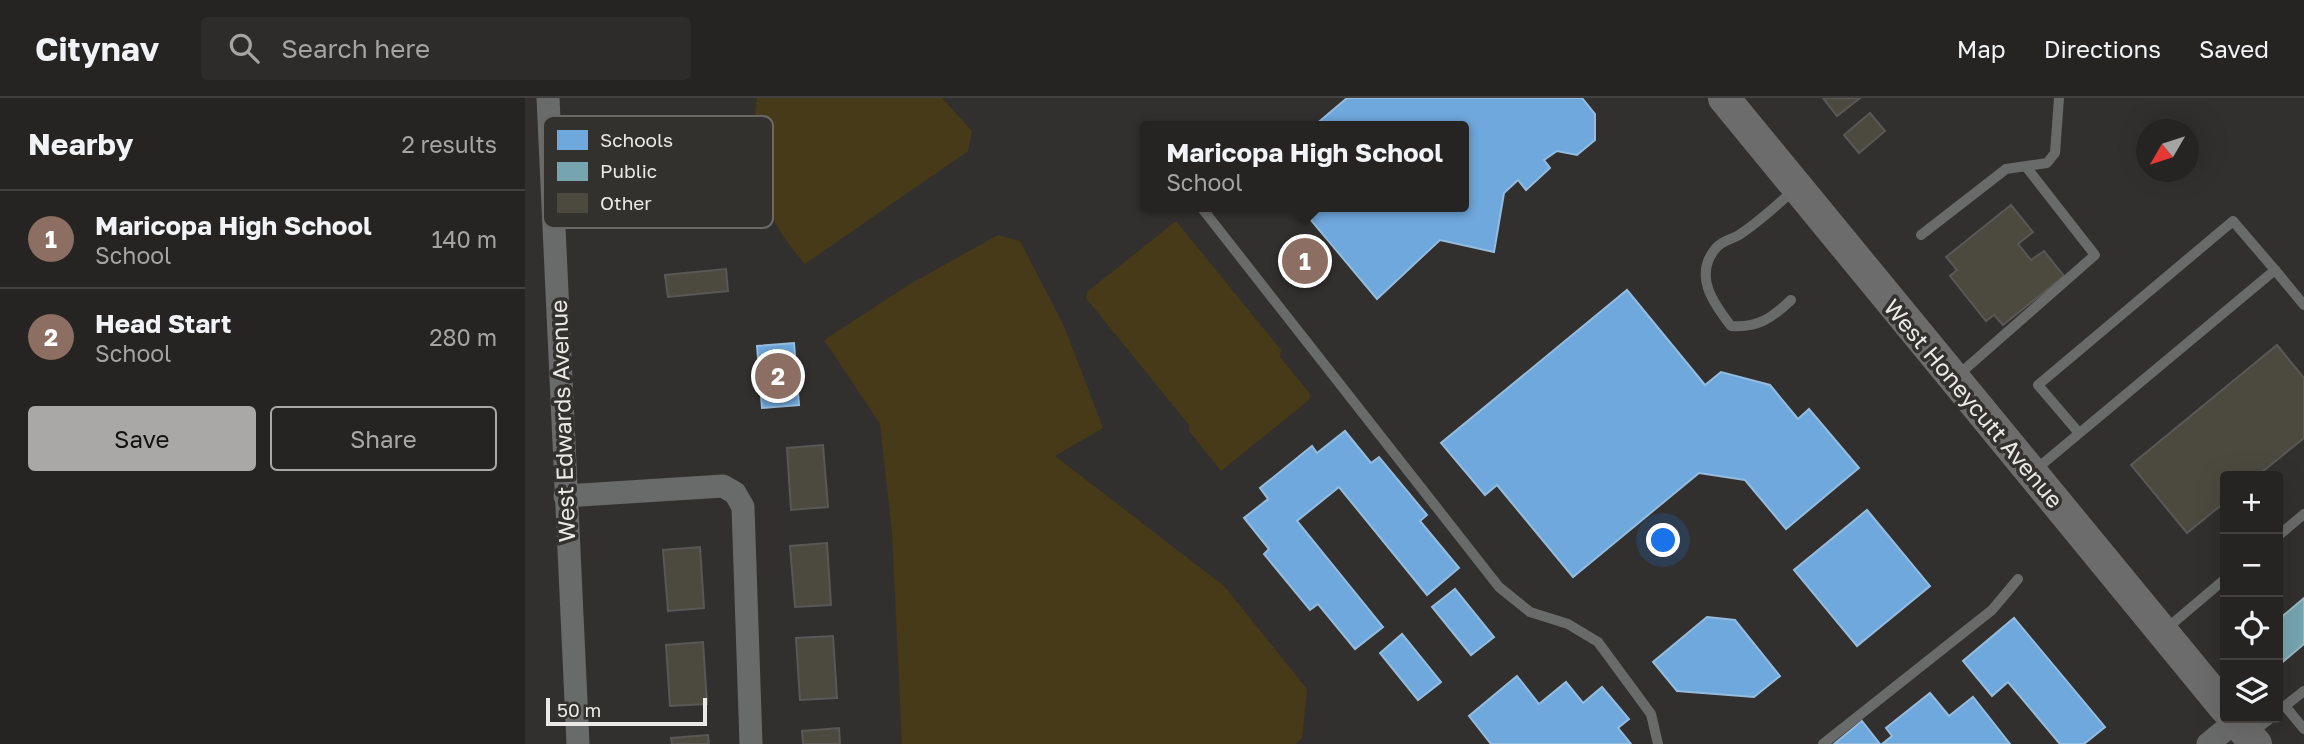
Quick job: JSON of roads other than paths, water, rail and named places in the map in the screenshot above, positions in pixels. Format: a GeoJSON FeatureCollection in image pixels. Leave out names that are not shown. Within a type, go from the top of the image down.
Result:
{"type":"FeatureCollection","features":[{"type":"Feature","properties":{"kind":"street","name":"West Edwards Avenue"},"geometry":{"type":"LineString","coordinates":[[548,98],[549,116]]}},
{"type":"Feature","properties":{"kind":"street","name":"West Honeycutt Avenue"},"geometry":{"type":"LineString","coordinates":[[1724,98],[2162,632],[2245,724]]}},
{"type":"Feature","properties":{"kind":"street","name":"West Edwards Avenue"},"geometry":{"type":"LineString","coordinates":[[554,228],[577,744]]}},
{"type":"Feature","properties":{"kind":"street"},"geometry":{"type":"LineString","coordinates":[[565,496],[723,486],[735,493],[743,507],[751,744]]}},
{"type":"Feature","properties":{"kind":"street"},"geometry":{"type":"LineString","coordinates":[[2208,744],[2245,724]]}},
{"type":"Feature","properties":{"kind":"lane"},"geometry":{"type":"LineString","coordinates":[[1921,235],[1990,178],[2006,169],[2047,163],[2055,153],[2059,98]]}},
{"type":"Feature","properties":{"kind":"lane"},"geometry":{"type":"LineString","coordinates":[[1954,378],[2095,255],[2027,168]]}},
{"type":"Feature","properties":{"kind":"lane"},"geometry":{"type":"LineString","coordinates":[[1791,300],[1772,318],[1752,328],[1731,326],[1713,303],[1705,281],[1706,267],[1716,246],[1738,236],[1796,188]]}},
{"type":"Feature","properties":{"kind":"lane"},"geometry":{"type":"LineString","coordinates":[[1205,212],[1499,587],[1530,612],[1568,624],[1598,642],[1651,714],[1658,744]]}},
{"type":"Feature","properties":{"kind":"lane"},"geometry":{"type":"LineString","coordinates":[[2079,433],[2039,385],[2233,221],[2304,305]]}},
{"type":"Feature","properties":{"kind":"lane"},"geometry":{"type":"LineString","coordinates":[[2032,473],[2275,271]]}},
{"type":"Feature","properties":{"kind":"lane"},"geometry":{"type":"LineString","coordinates":[[2280,534],[2304,514]]}},
{"type":"Feature","properties":{"kind":"lane"},"geometry":{"type":"LineString","coordinates":[[1823,744],[1992,610],[2018,579]]}},
{"type":"Feature","properties":{"kind":"lane"},"geometry":{"type":"LineString","coordinates":[[2162,632],[2220,583]]}},
{"type":"Feature","properties":{"kind":"lane"},"geometry":{"type":"LineString","coordinates":[[2283,708],[2304,691]]}},
{"type":"Feature","properties":{"kind":"lane"},"geometry":{"type":"LineString","coordinates":[[2283,710],[2304,729]]}},
{"type":"Feature","properties":{"kind":"place","name":"Maricopa High School"},"geometry":{"type":"Point","coordinates":[1305,261]}},
{"type":"Feature","properties":{"kind":"place","name":"Head Start"},"geometry":{"type":"Point","coordinates":[778,376]}}]}
